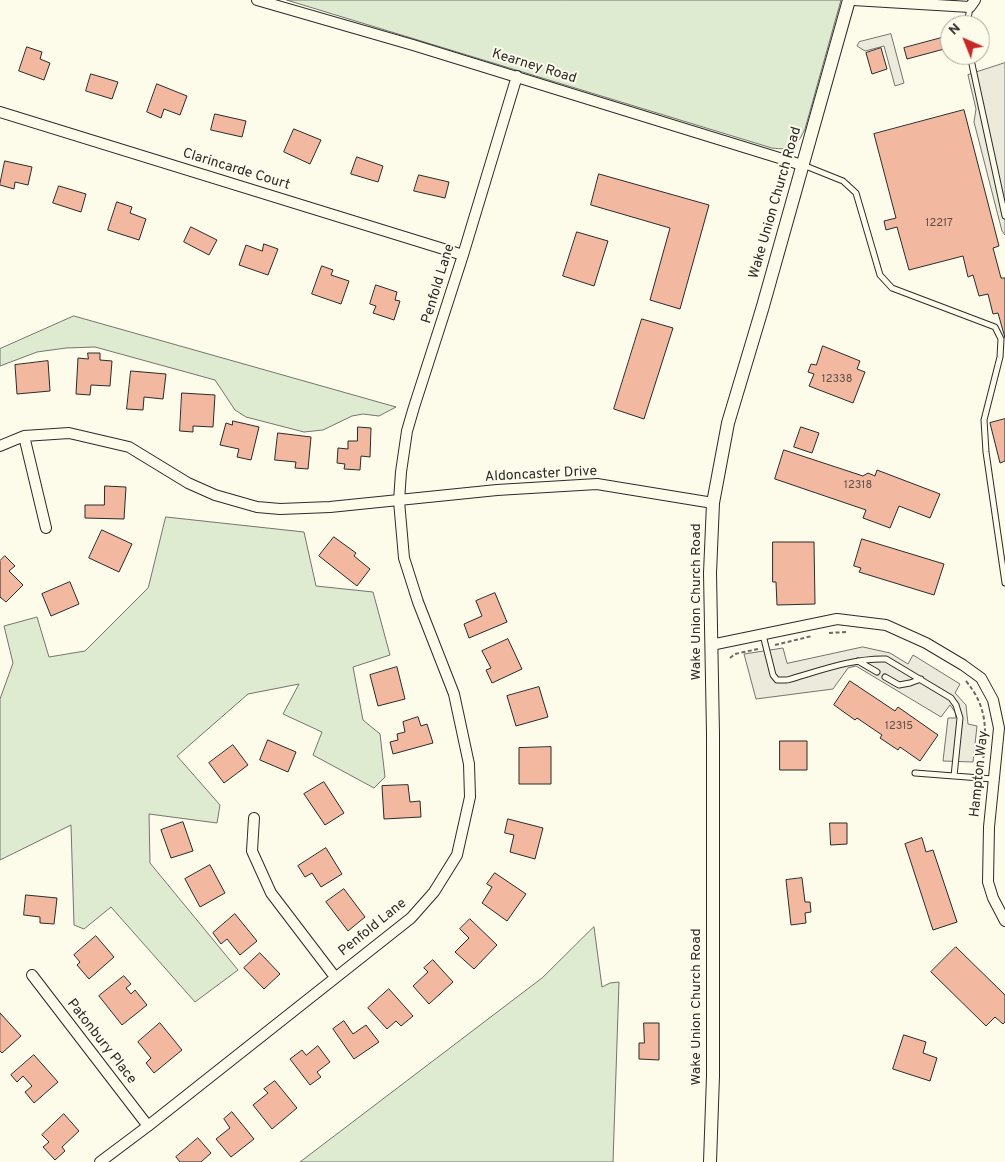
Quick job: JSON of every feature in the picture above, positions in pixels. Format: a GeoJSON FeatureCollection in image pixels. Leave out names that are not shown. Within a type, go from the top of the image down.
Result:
{"type":"FeatureCollection","features":[{"type":"Feature","properties":{"kind":"street","name":"Kearney Road"},"geometry":{"type":"LineString","coordinates":[[257,0],[516,76],[652,120],[802,165]]}},
{"type":"Feature","properties":{"kind":"street","name":"Wake Union Church Road"},"geometry":{"type":"LineString","coordinates":[[710,1162],[713,1076],[713,734],[710,573],[713,503],[728,423],[849,0]]}},
{"type":"Feature","properties":{"kind":"street"},"geometry":{"type":"LineString","coordinates":[[853,0],[973,3]]}},
{"type":"Feature","properties":{"kind":"street","name":"Penfold Lane"},"geometry":{"type":"LineString","coordinates":[[100,1162],[411,918],[434,892],[457,854],[470,797],[469,764],[454,694],[418,602],[404,558],[399,501],[401,472],[407,431],[463,255],[516,76]]}},
{"type":"Feature","properties":{"kind":"street","name":"Clarincarde Court"},"geometry":{"type":"LineString","coordinates":[[0,112],[463,255]]}},
{"type":"Feature","properties":{"kind":"street"},"geometry":{"type":"LineString","coordinates":[[0,446],[24,436],[69,433],[128,447],[188,482],[215,495],[257,508],[330,507],[399,501]]}},
{"type":"Feature","properties":{"kind":"street"},"geometry":{"type":"LineString","coordinates":[[24,436],[46,528]]}},
{"type":"Feature","properties":{"kind":"street","name":"Aldoncaster Drive"},"geometry":{"type":"LineString","coordinates":[[399,501],[497,490],[597,484],[713,503]]}},
{"type":"Feature","properties":{"kind":"street","name":"Hampton Way"},"geometry":{"type":"LineString","coordinates":[[711,645],[837,619],[886,625],[926,643],[981,678],[993,700],[1000,728],[989,827],[988,882],[993,898],[1005,920]]}},
{"type":"Feature","properties":{"kind":"street"},"geometry":{"type":"LineString","coordinates":[[254,818],[252,851],[271,893],[335,977]]}},
{"type":"Feature","properties":{"kind":"street","name":"Patonbury Place"},"geometry":{"type":"LineString","coordinates":[[32,975],[148,1126]]}},
{"type":"Feature","properties":{"kind":"lane"},"geometry":{"type":"LineString","coordinates":[[972,65],[1005,216]]}},
{"type":"Feature","properties":{"kind":"lane"},"geometry":{"type":"LineString","coordinates":[[802,165],[843,181],[856,193],[880,275],[892,288],[995,326],[1001,339],[1000,357],[984,420],[986,452],[1005,583]]}},
{"type":"Feature","properties":{"kind":"lane"},"geometry":{"type":"LineString","coordinates":[[763,635],[774,675],[778,680],[787,680],[858,661],[886,658],[951,698],[959,711],[960,718],[954,776]]}},
{"type":"Feature","properties":{"kind":"lane"},"geometry":{"type":"LineString","coordinates":[[858,661],[877,672]]}},
{"type":"Feature","properties":{"kind":"lane"},"geometry":{"type":"LineString","coordinates":[[885,677],[899,685],[921,679]]}},
{"type":"Feature","properties":{"kind":"lane"},"geometry":{"type":"LineString","coordinates":[[915,773],[994,779]]}},
{"type":"Feature","properties":{"kind":"path"},"geometry":{"type":"LineString","coordinates":[[730,658],[735,654],[761,648]]}},
{"type":"Feature","properties":{"kind":"green space"},"geometry":{"type":"Polygon","coordinates":[[[287,0],[841,0],[805,129],[793,146],[779,149],[287,0]]]}},
{"type":"Feature","properties":{"kind":"green space"},"geometry":{"type":"Polygon","coordinates":[[[74,316],[396,407],[379,416],[363,414],[352,416],[323,430],[304,432],[246,417],[235,410],[215,380],[95,347],[37,352],[0,366],[0,349],[74,316]]]}},
{"type":"Feature","properties":{"kind":"green space"},"geometry":{"type":"Polygon","coordinates":[[[166,517],[304,532],[316,586],[373,592],[390,655],[353,667],[363,720],[380,734],[385,777],[374,788],[313,755],[322,732],[283,714],[299,684],[248,694],[177,756],[220,805],[217,823],[149,814],[150,863],[238,970],[195,1002],[111,907],[84,929],[74,925],[71,825],[0,860],[0,699],[13,663],[4,626],[37,617],[49,657],[85,651],[148,588],[166,517]]]}},
{"type":"Feature","properties":{"kind":"green space"},"geometry":{"type":"Polygon","coordinates":[[[594,927],[602,987],[610,983],[619,982],[613,1162],[300,1162],[542,978],[594,927]]]}},
{"type":"Feature","properties":{"kind":"shaded area"},"geometry":{"type":"Polygon","coordinates":[[[891,34],[904,83],[895,86],[884,46],[865,51],[857,46],[859,42],[891,34]]]}},
{"type":"Feature","properties":{"kind":"shaded area"},"geometry":{"type":"Polygon","coordinates":[[[1005,63],[1005,235],[1002,231],[974,122],[976,109],[968,75],[1005,63]]]}},
{"type":"Feature","properties":{"kind":"shaded area"},"geometry":{"type":"Polygon","coordinates":[[[863,647],[890,653],[908,664],[913,655],[960,684],[955,693],[966,705],[968,724],[977,726],[973,762],[943,761],[948,718],[956,718],[955,712],[950,705],[941,717],[856,666],[848,668],[833,689],[756,699],[744,654],[783,648],[787,663],[863,647]]]}},
{"type":"Feature","properties":{"kind":"building"},"geometry":{"type":"Polygon","coordinates":[[[940,38],[940,50],[907,59],[904,48],[940,38]]]}},
{"type":"Feature","properties":{"kind":"building"},"geometry":{"type":"Polygon","coordinates":[[[27,47],[42,52],[40,59],[50,63],[44,80],[19,71],[27,47]]]}},
{"type":"Feature","properties":{"kind":"building"},"geometry":{"type":"Polygon","coordinates":[[[881,48],[887,69],[872,74],[866,53],[881,48]]]}},
{"type":"Feature","properties":{"kind":"building"},"geometry":{"type":"Polygon","coordinates":[[[91,74],[118,82],[112,99],[86,91],[91,74]]]}},
{"type":"Feature","properties":{"kind":"building"},"geometry":{"type":"Polygon","coordinates":[[[157,84],[187,96],[180,115],[164,109],[161,118],[147,112],[157,84]]]}},
{"type":"Feature","properties":{"kind":"building"},"geometry":{"type":"Polygon","coordinates":[[[964,110],[999,246],[993,248],[1001,278],[1005,278],[1005,338],[998,313],[993,314],[988,294],[979,296],[973,275],[968,277],[963,256],[909,270],[897,227],[886,230],[884,221],[896,218],[874,134],[964,110]]]}},
{"type":"Feature","properties":{"kind":"building"},"geometry":{"type":"Polygon","coordinates":[[[215,114],[246,121],[242,137],[211,130],[215,114]]]}},
{"type":"Feature","properties":{"kind":"building"},"geometry":{"type":"Polygon","coordinates":[[[294,129],[321,140],[310,164],[284,152],[294,129]]]}},
{"type":"Feature","properties":{"kind":"building"},"geometry":{"type":"Polygon","coordinates":[[[357,157],[383,166],[378,182],[351,174],[357,157]]]}},
{"type":"Feature","properties":{"kind":"building"},"geometry":{"type":"Polygon","coordinates":[[[5,161],[32,167],[28,185],[15,182],[14,189],[0,185],[5,161]]]}},
{"type":"Feature","properties":{"kind":"building"},"geometry":{"type":"Polygon","coordinates":[[[599,174],[709,205],[680,309],[650,300],[670,228],[591,205],[599,174]]]}},
{"type":"Feature","properties":{"kind":"building"},"geometry":{"type":"Polygon","coordinates":[[[419,175],[449,182],[445,198],[414,191],[419,175]]]}},
{"type":"Feature","properties":{"kind":"building"},"geometry":{"type":"Polygon","coordinates":[[[59,186],[86,194],[81,212],[53,203],[59,186]]]}},
{"type":"Feature","properties":{"kind":"building"},"geometry":{"type":"Polygon","coordinates":[[[117,202],[132,207],[130,213],[146,219],[139,240],[108,230],[117,202]]]}},
{"type":"Feature","properties":{"kind":"building"},"geometry":{"type":"Polygon","coordinates":[[[191,227],[217,240],[209,255],[184,242],[191,227]]]}},
{"type":"Feature","properties":{"kind":"building"},"geometry":{"type":"Polygon","coordinates":[[[577,232],[608,241],[594,286],[563,276],[577,232]]]}},
{"type":"Feature","properties":{"kind":"building"},"geometry":{"type":"Polygon","coordinates":[[[264,244],[278,249],[268,275],[239,265],[246,245],[262,251],[264,244]]]}},
{"type":"Feature","properties":{"kind":"building"},"geometry":{"type":"Polygon","coordinates":[[[322,266],[333,270],[331,275],[349,281],[341,304],[312,294],[322,266]]]}},
{"type":"Feature","properties":{"kind":"building"},"geometry":{"type":"Polygon","coordinates":[[[376,285],[397,292],[395,300],[400,301],[394,320],[373,313],[376,306],[370,304],[376,285]]]}},
{"type":"Feature","properties":{"kind":"building"},"geometry":{"type":"Polygon","coordinates":[[[642,319],[673,328],[644,419],[614,409],[642,319]]]}},
{"type":"Feature","properties":{"kind":"building"},"geometry":{"type":"Polygon","coordinates":[[[823,346],[860,361],[857,369],[865,372],[853,403],[809,386],[814,374],[808,372],[811,364],[816,365],[823,346]]]}},
{"type":"Feature","properties":{"kind":"building"},"geometry":{"type":"Polygon","coordinates":[[[88,353],[100,353],[100,360],[112,361],[110,386],[91,385],[90,395],[76,394],[78,358],[88,359],[88,353]]]}},
{"type":"Feature","properties":{"kind":"building"},"geometry":{"type":"Polygon","coordinates":[[[48,361],[50,391],[17,394],[15,365],[48,361]]]}},
{"type":"Feature","properties":{"kind":"building"},"geometry":{"type":"Polygon","coordinates":[[[131,371],[166,374],[163,399],[144,397],[143,410],[127,409],[131,371]]]}},
{"type":"Feature","properties":{"kind":"building"},"geometry":{"type":"Polygon","coordinates":[[[182,393],[215,395],[213,427],[193,426],[193,432],[180,431],[182,393]]]}},
{"type":"Feature","properties":{"kind":"building"},"geometry":{"type":"Polygon","coordinates":[[[1005,419],[1005,461],[1000,463],[990,423],[1005,419]]]}},
{"type":"Feature","properties":{"kind":"building"},"geometry":{"type":"Polygon","coordinates":[[[233,421],[259,427],[251,460],[237,457],[239,449],[220,445],[226,423],[232,425],[233,421]]]}},
{"type":"Feature","properties":{"kind":"building"},"geometry":{"type":"Polygon","coordinates":[[[358,427],[371,428],[370,457],[361,456],[360,470],[344,469],[345,464],[337,463],[338,448],[348,449],[348,441],[357,441],[358,427]]]}},
{"type":"Feature","properties":{"kind":"building"},"geometry":{"type":"Polygon","coordinates":[[[801,427],[819,433],[812,453],[794,447],[801,427]]]}},
{"type":"Feature","properties":{"kind":"building"},"geometry":{"type":"Polygon","coordinates":[[[278,433],[311,437],[308,469],[295,468],[296,462],[275,460],[278,433]]]}},
{"type":"Feature","properties":{"kind":"building"},"geometry":{"type":"Polygon","coordinates":[[[784,450],[863,476],[868,473],[875,476],[877,470],[940,494],[930,518],[899,506],[890,528],[863,518],[866,510],[775,479],[784,450]]]}},
{"type":"Feature","properties":{"kind":"building"},"geometry":{"type":"Polygon","coordinates":[[[105,486],[126,487],[124,519],[85,518],[85,505],[104,505],[105,486]]]}},
{"type":"Feature","properties":{"kind":"building"},"geometry":{"type":"Polygon","coordinates":[[[102,530],[132,544],[119,572],[89,558],[102,530]]]}},
{"type":"Feature","properties":{"kind":"building"},"geometry":{"type":"Polygon","coordinates":[[[334,537],[356,553],[354,556],[370,569],[357,586],[319,556],[334,537]]]}},
{"type":"Feature","properties":{"kind":"building"},"geometry":{"type":"Polygon","coordinates":[[[862,539],[944,564],[934,595],[859,572],[861,568],[854,566],[862,539]]]}},
{"type":"Feature","properties":{"kind":"building"},"geometry":{"type":"Polygon","coordinates":[[[773,542],[814,542],[815,604],[777,605],[776,582],[773,582],[773,542]]]}},
{"type":"Feature","properties":{"kind":"building"},"geometry":{"type":"Polygon","coordinates":[[[5,556],[15,566],[9,571],[23,585],[6,602],[0,597],[0,561],[5,556]]]}},
{"type":"Feature","properties":{"kind":"building"},"geometry":{"type":"Polygon","coordinates":[[[70,582],[79,604],[51,616],[42,594],[70,582]]]}},
{"type":"Feature","properties":{"kind":"building"},"geometry":{"type":"Polygon","coordinates":[[[495,593],[507,622],[469,638],[464,624],[482,616],[476,601],[495,593]]]}},
{"type":"Feature","properties":{"kind":"building"},"geometry":{"type":"Polygon","coordinates":[[[508,639],[522,669],[492,683],[486,670],[491,668],[482,651],[508,639]]]}},
{"type":"Feature","properties":{"kind":"building"},"geometry":{"type":"Polygon","coordinates":[[[397,667],[405,699],[378,706],[370,675],[397,667]]]}},
{"type":"Feature","properties":{"kind":"building"},"geometry":{"type":"Polygon","coordinates":[[[850,681],[895,711],[898,707],[938,735],[920,761],[900,747],[898,750],[880,738],[882,735],[857,718],[855,720],[834,705],[850,681]]]}},
{"type":"Feature","properties":{"kind":"building"},"geometry":{"type":"Polygon","coordinates":[[[539,687],[548,717],[516,726],[507,696],[539,687]]]}},
{"type":"Feature","properties":{"kind":"building"},"geometry":{"type":"Polygon","coordinates":[[[418,717],[421,726],[427,724],[433,743],[393,754],[390,742],[398,740],[397,734],[405,732],[403,722],[418,717]]]}},
{"type":"Feature","properties":{"kind":"building"},"geometry":{"type":"Polygon","coordinates":[[[268,740],[296,752],[288,772],[260,760],[268,740]]]}},
{"type":"Feature","properties":{"kind":"building"},"geometry":{"type":"Polygon","coordinates":[[[780,741],[807,741],[807,770],[780,770],[780,741]]]}},
{"type":"Feature","properties":{"kind":"building"},"geometry":{"type":"Polygon","coordinates":[[[233,745],[248,765],[224,783],[209,763],[233,745]]]}},
{"type":"Feature","properties":{"kind":"building"},"geometry":{"type":"Polygon","coordinates":[[[551,747],[551,784],[519,784],[519,748],[551,747]]]}},
{"type":"Feature","properties":{"kind":"building"},"geometry":{"type":"Polygon","coordinates":[[[324,782],[344,813],[325,825],[304,794],[324,782]]]}},
{"type":"Feature","properties":{"kind":"building"},"geometry":{"type":"Polygon","coordinates":[[[408,785],[410,802],[420,801],[421,817],[384,819],[382,786],[408,785]]]}},
{"type":"Feature","properties":{"kind":"building"},"geometry":{"type":"Polygon","coordinates":[[[508,819],[543,828],[535,859],[510,852],[514,835],[505,833],[508,819]]]}},
{"type":"Feature","properties":{"kind":"building"},"geometry":{"type":"Polygon","coordinates":[[[183,822],[193,851],[171,858],[161,830],[183,822]]]}},
{"type":"Feature","properties":{"kind":"building"},"geometry":{"type":"Polygon","coordinates":[[[830,823],[847,823],[847,844],[831,845],[830,823]]]}},
{"type":"Feature","properties":{"kind":"building"},"geometry":{"type":"Polygon","coordinates":[[[922,838],[926,852],[933,850],[957,922],[933,930],[905,844],[922,838]]]}},
{"type":"Feature","properties":{"kind":"building"},"geometry":{"type":"Polygon","coordinates":[[[326,848],[342,874],[321,887],[312,873],[305,877],[298,866],[326,848]]]}},
{"type":"Feature","properties":{"kind":"building"},"geometry":{"type":"Polygon","coordinates":[[[210,865],[225,893],[200,907],[185,879],[210,865]]]}},
{"type":"Feature","properties":{"kind":"building"},"geometry":{"type":"Polygon","coordinates":[[[495,873],[526,894],[507,921],[482,903],[492,887],[487,884],[495,873]]]}},
{"type":"Feature","properties":{"kind":"building"},"geometry":{"type":"Polygon","coordinates":[[[802,878],[805,902],[810,902],[811,912],[805,913],[806,923],[791,925],[786,880],[802,878]]]}},
{"type":"Feature","properties":{"kind":"building"},"geometry":{"type":"Polygon","coordinates":[[[344,889],[365,917],[348,931],[326,902],[344,889]]]}},
{"type":"Feature","properties":{"kind":"building"},"geometry":{"type":"Polygon","coordinates":[[[26,895],[57,898],[54,924],[40,923],[40,917],[24,915],[26,895]]]}},
{"type":"Feature","properties":{"kind":"building"},"geometry":{"type":"Polygon","coordinates":[[[235,914],[257,941],[240,955],[227,939],[221,944],[213,933],[235,914]]]}},
{"type":"Feature","properties":{"kind":"building"},"geometry":{"type":"Polygon","coordinates":[[[470,919],[497,945],[474,969],[455,952],[469,938],[460,929],[470,919]]]}},
{"type":"Feature","properties":{"kind":"building"},"geometry":{"type":"Polygon","coordinates":[[[96,936],[114,957],[89,979],[77,965],[80,962],[74,955],[96,936]]]}},
{"type":"Feature","properties":{"kind":"building"},"geometry":{"type":"Polygon","coordinates":[[[956,947],[1005,995],[1005,1022],[1003,1024],[995,1017],[986,1026],[931,972],[956,947]]]}},
{"type":"Feature","properties":{"kind":"building"},"geometry":{"type":"Polygon","coordinates":[[[260,953],[280,974],[264,989],[244,968],[260,953]]]}},
{"type":"Feature","properties":{"kind":"building"},"geometry":{"type":"Polygon","coordinates":[[[433,960],[453,982],[429,1004],[413,986],[428,972],[424,968],[433,960]]]}},
{"type":"Feature","properties":{"kind":"building"},"geometry":{"type":"Polygon","coordinates":[[[124,976],[131,984],[126,988],[131,994],[135,990],[147,1005],[122,1025],[99,996],[124,976]]]}},
{"type":"Feature","properties":{"kind":"building"},"geometry":{"type":"Polygon","coordinates":[[[389,989],[413,1016],[401,1026],[396,1021],[387,1029],[368,1008],[389,989]]]}},
{"type":"Feature","properties":{"kind":"building"},"geometry":{"type":"Polygon","coordinates":[[[0,1013],[21,1036],[2,1053],[0,1051],[0,1013]]]}},
{"type":"Feature","properties":{"kind":"building"},"geometry":{"type":"Polygon","coordinates":[[[344,1021],[353,1034],[366,1025],[379,1042],[354,1059],[333,1029],[344,1021]]]}},
{"type":"Feature","properties":{"kind":"building"},"geometry":{"type":"Polygon","coordinates":[[[160,1023],[182,1050],[154,1073],[146,1063],[151,1058],[138,1042],[160,1023]]]}},
{"type":"Feature","properties":{"kind":"building"},"geometry":{"type":"Polygon","coordinates":[[[644,1023],[659,1023],[659,1060],[639,1059],[639,1043],[644,1043],[644,1023]]]}},
{"type":"Feature","properties":{"kind":"building"},"geometry":{"type":"Polygon","coordinates":[[[904,1035],[926,1042],[923,1053],[937,1058],[930,1081],[893,1069],[904,1035]]]}},
{"type":"Feature","properties":{"kind":"building"},"geometry":{"type":"Polygon","coordinates":[[[318,1046],[330,1062],[317,1072],[321,1077],[310,1085],[290,1059],[302,1050],[306,1055],[318,1046]]]}},
{"type":"Feature","properties":{"kind":"building"},"geometry":{"type":"Polygon","coordinates":[[[34,1055],[58,1082],[34,1103],[25,1092],[32,1086],[23,1076],[17,1082],[11,1075],[34,1055]]]}},
{"type":"Feature","properties":{"kind":"building"},"geometry":{"type":"Polygon","coordinates":[[[275,1081],[297,1108],[272,1129],[253,1105],[268,1093],[264,1089],[275,1081]]]}},
{"type":"Feature","properties":{"kind":"building"},"geometry":{"type":"Polygon","coordinates":[[[232,1112],[254,1139],[231,1157],[216,1139],[230,1128],[224,1119],[232,1112]]]}},
{"type":"Feature","properties":{"kind":"building"},"geometry":{"type":"Polygon","coordinates":[[[64,1114],[79,1131],[62,1147],[65,1151],[55,1160],[43,1147],[49,1142],[42,1135],[64,1114]]]}},
{"type":"Feature","properties":{"kind":"building"},"geometry":{"type":"Polygon","coordinates":[[[198,1138],[211,1153],[201,1162],[180,1162],[176,1157],[198,1138]]]}}]}
